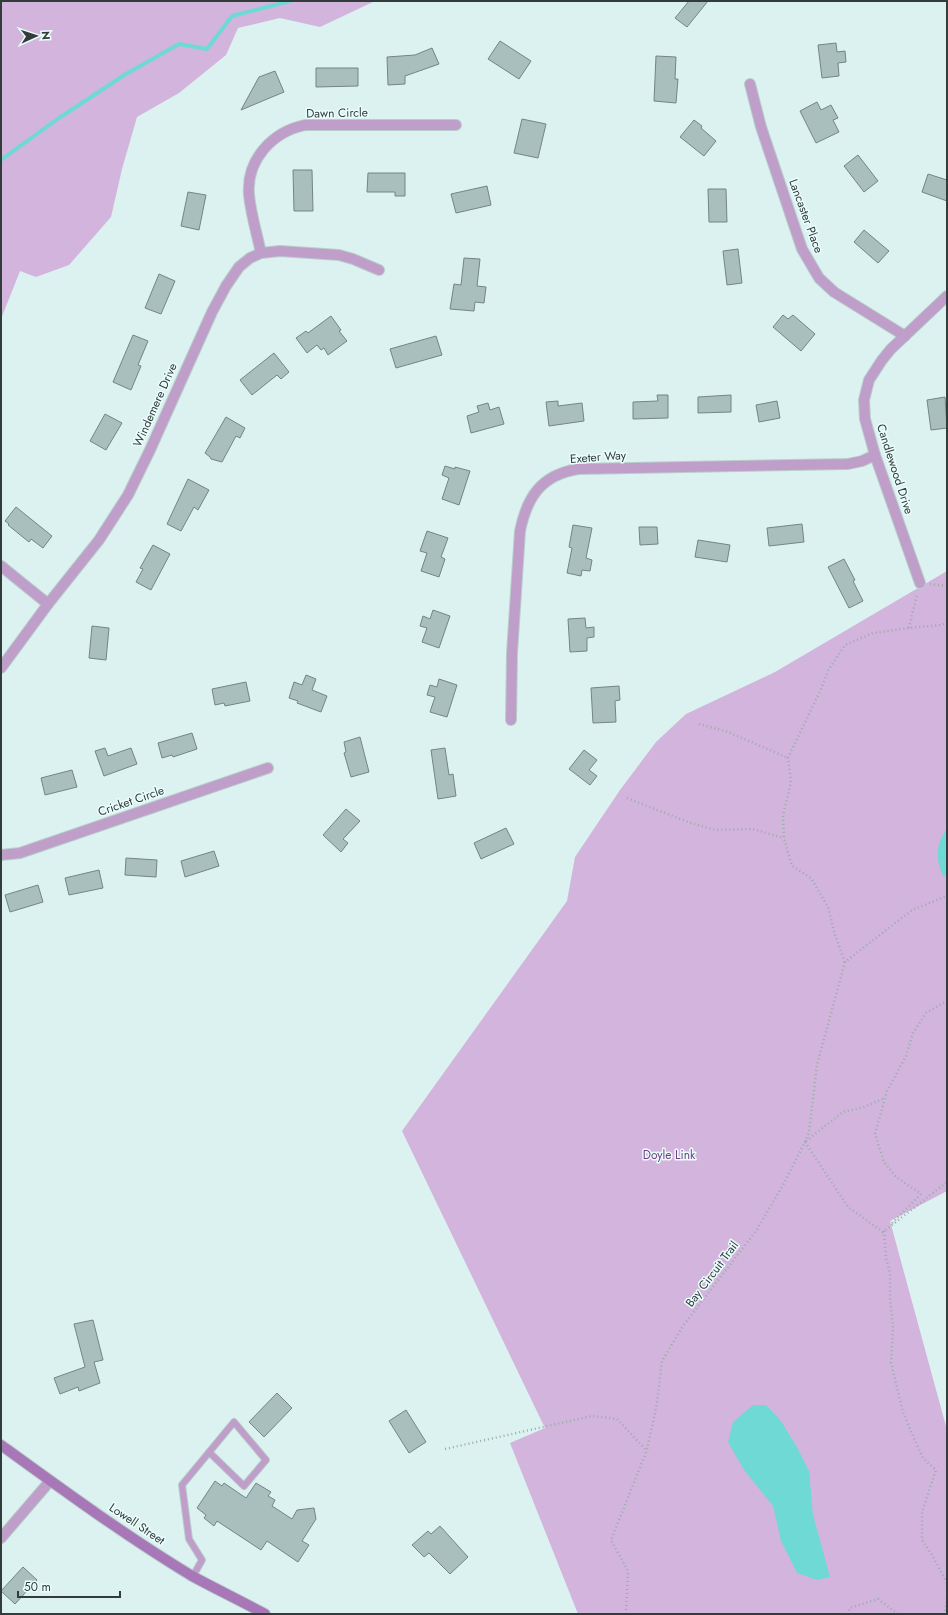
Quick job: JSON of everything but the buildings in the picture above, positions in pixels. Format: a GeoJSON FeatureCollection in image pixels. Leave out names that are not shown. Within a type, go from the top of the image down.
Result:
{"type":"FeatureCollection","features":[{"type":"Feature","properties":{"kind":"main road","name":"Lowell Street"},"geometry":{"type":"LineString","coordinates":[[1,1445],[50,1481],[133,1538],[193,1576],[265,1614]]}},
{"type":"Feature","properties":{"kind":"street","name":"Lancaster Place"},"geometry":{"type":"LineString","coordinates":[[750,84],[761,127],[802,249],[818,278],[834,292],[905,336]]}},
{"type":"Feature","properties":{"kind":"street","name":"Dawn Circle"},"geometry":{"type":"LineString","coordinates":[[261,253],[250,204],[249,184],[252,170],[258,157],[270,141],[278,135],[296,127],[310,125],[456,125]]}},
{"type":"Feature","properties":{"kind":"street","name":"Windemere Drive"},"geometry":{"type":"LineString","coordinates":[[1,668],[48,604],[99,540],[128,495],[209,319],[226,286],[244,262],[261,253],[280,251],[339,255],[353,259],[378,270]]}},
{"type":"Feature","properties":{"kind":"street","name":"Candlewood Drive"},"geometry":{"type":"LineString","coordinates":[[920,583],[874,455],[865,419],[864,400],[870,380],[882,360],[947,296]]}},
{"type":"Feature","properties":{"kind":"street","name":"Exeter Way"},"geometry":{"type":"LineString","coordinates":[[512,720],[512,653],[520,531],[524,513],[530,499],[535,491],[547,481],[558,474],[578,469],[848,464],[862,461],[874,455]]}},
{"type":"Feature","properties":{"kind":"street"},"geometry":{"type":"LineString","coordinates":[[1,566],[48,604]]}},
{"type":"Feature","properties":{"kind":"street","name":"Cricket Circle"},"geometry":{"type":"LineString","coordinates":[[1,855],[20,853],[268,768]]}},
{"type":"Feature","properties":{"kind":"street"},"geometry":{"type":"LineString","coordinates":[[1,1538],[50,1481]]}},
{"type":"Feature","properties":{"kind":"lane"},"geometry":{"type":"LineString","coordinates":[[193,1576],[202,1560],[189,1539],[182,1485],[209,1452],[234,1422],[266,1460],[244,1486],[209,1452]]}},
{"type":"Feature","properties":{"kind":"path"},"geometry":{"type":"LineString","coordinates":[[909,628],[920,583],[947,586]]}},
{"type":"Feature","properties":{"kind":"path"},"geometry":{"type":"LineString","coordinates":[[947,621],[942,625],[873,633],[845,645],[830,669],[788,758],[791,782],[783,815],[784,838],[792,866],[811,878],[828,907],[834,935],[845,962],[912,910],[947,896]]}},
{"type":"Feature","properties":{"kind":"path"},"geometry":{"type":"LineString","coordinates":[[699,724],[728,732],[788,758]]}},
{"type":"Feature","properties":{"kind":"path"},"geometry":{"type":"LineString","coordinates":[[628,798],[688,822],[715,830],[753,830],[784,838]]}},
{"type":"Feature","properties":{"kind":"path","name":"Bay Circuit Trail"},"geometry":{"type":"LineString","coordinates":[[626,1614],[628,1571],[611,1540],[647,1450],[657,1403],[662,1361],[683,1326],[756,1231],[783,1185],[810,1132],[817,1065],[845,962]]}},
{"type":"Feature","properties":{"kind":"path"},"geometry":{"type":"LineString","coordinates":[[883,1232],[921,1194],[896,1176],[884,1162],[875,1134],[886,1091],[906,1056],[913,1033],[926,1013],[947,1001]]}},
{"type":"Feature","properties":{"kind":"path"},"geometry":{"type":"LineString","coordinates":[[885,1098],[864,1107],[843,1112],[805,1142],[848,1207],[883,1232],[890,1273],[890,1299],[893,1327],[891,1363],[903,1412],[912,1434],[923,1458],[936,1470],[922,1512],[922,1540],[947,1583]]}},
{"type":"Feature","properties":{"kind":"path"},"geometry":{"type":"LineString","coordinates":[[883,1232],[947,1182]]}},
{"type":"Feature","properties":{"kind":"path"},"geometry":{"type":"LineString","coordinates":[[445,1449],[592,1416],[617,1419],[647,1450]]}},
{"type":"Feature","properties":{"kind":"path"},"geometry":{"type":"LineString","coordinates":[[947,1596],[945,1612],[947,1614]]}},
{"type":"Feature","properties":{"kind":"path"},"geometry":{"type":"LineString","coordinates":[[847,1614],[850,1608],[878,1599],[898,1614]]}},
{"type":"Feature","properties":{"kind":"green space"},"geometry":{"type":"Polygon","coordinates":[[[1,1],[375,1],[320,27],[280,18],[238,28],[226,55],[179,93],[137,117],[122,169],[111,217],[69,265],[36,277],[20,271],[1,319],[1,1]]]}},
{"type":"Feature","properties":{"kind":"green space","name":"Doyle Link"},"geometry":{"type":"Polygon","coordinates":[[[947,571],[947,1191],[890,1221],[947,1430],[947,1614],[578,1614],[510,1443],[545,1428],[402,1131],[567,901],[575,857],[620,790],[656,742],[686,714],[775,672],[947,571]]]}},
{"type":"Feature","properties":{"kind":"water"},"geometry":{"type":"Polygon","coordinates":[[[947,828],[947,877],[943,876],[940,869],[938,851],[943,834],[947,828]]]}},
{"type":"Feature","properties":{"kind":"water"},"geometry":{"type":"Polygon","coordinates":[[[753,1405],[766,1405],[781,1421],[809,1471],[813,1515],[830,1577],[817,1580],[797,1573],[781,1541],[773,1506],[744,1470],[728,1442],[733,1422],[753,1405]]]}},
{"type":"Feature","properties":{"kind":"waterway"},"geometry":{"type":"LineString","coordinates":[[1,160],[59,118],[126,74],[179,44],[207,49],[232,16],[290,1]]}}]}
